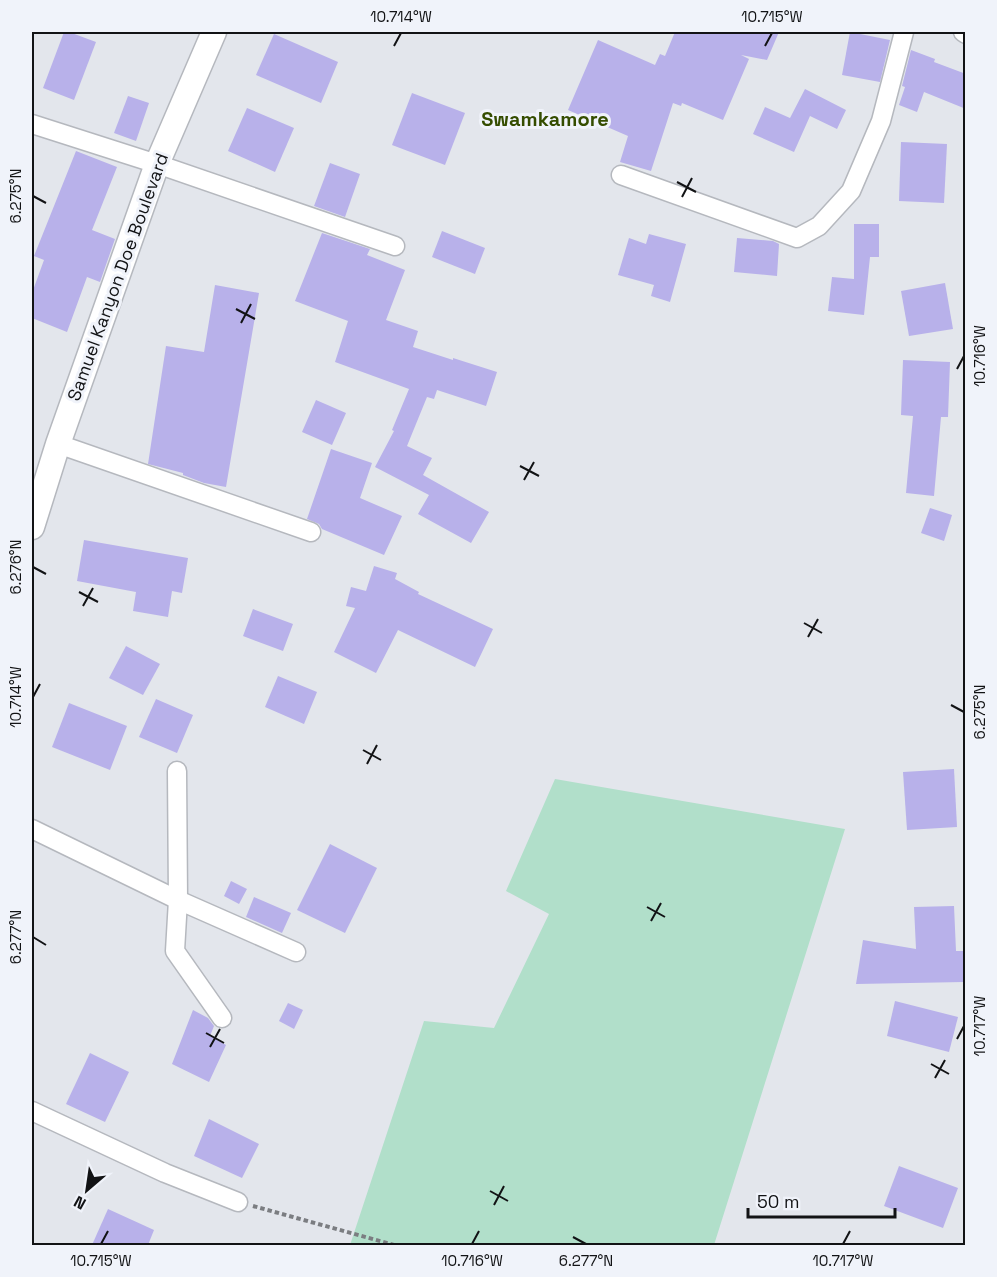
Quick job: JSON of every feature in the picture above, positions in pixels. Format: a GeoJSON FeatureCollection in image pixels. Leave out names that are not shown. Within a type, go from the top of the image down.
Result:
{"type":"FeatureCollection","features":[{"type":"Feature","properties":{"kind":"street","name":"Samuel Kanyon Doe Boulevard"},"geometry":{"type":"LineString","coordinates":[[32,527],[58,444],[157,164],[214,32]]}},
{"type":"Feature","properties":{"kind":"street"},"geometry":{"type":"LineString","coordinates":[[621,175],[797,238],[819,226],[851,191],[880,121],[904,32]]}},
{"type":"Feature","properties":{"kind":"street"},"geometry":{"type":"LineString","coordinates":[[32,124],[157,164],[394,246]]}},
{"type":"Feature","properties":{"kind":"street"},"geometry":{"type":"LineString","coordinates":[[58,444],[311,531]]}},
{"type":"Feature","properties":{"kind":"street"},"geometry":{"type":"LineString","coordinates":[[177,771],[178,900],[175,951],[222,1018]]}},
{"type":"Feature","properties":{"kind":"street"},"geometry":{"type":"LineString","coordinates":[[32,829],[178,900],[296,952]]}},
{"type":"Feature","properties":{"kind":"street"},"geometry":{"type":"LineString","coordinates":[[32,1111],[165,1173],[238,1202]]}},
{"type":"Feature","properties":{"kind":"path"},"geometry":{"type":"LineString","coordinates":[[238,1202],[398,1245]]}},
{"type":"Feature","properties":{"kind":"green space"},"geometry":{"type":"Polygon","coordinates":[[[555,779],[845,829],[714,1245],[350,1245],[424,1021],[494,1028],[549,914],[506,891],[555,779]]]}},
{"type":"Feature","properties":{"kind":"building"},"geometry":{"type":"Polygon","coordinates":[[[64,32],[96,42],[74,100],[43,88],[64,32]]]}},
{"type":"Feature","properties":{"kind":"building"},"geometry":{"type":"Polygon","coordinates":[[[675,32],[779,32],[767,60],[741,55],[749,59],[723,120],[682,103],[681,106],[673,103],[651,171],[620,162],[628,136],[568,110],[598,40],[655,65],[660,54],[665,56],[675,32]]]}},
{"type":"Feature","properties":{"kind":"building"},"geometry":{"type":"Polygon","coordinates":[[[850,32],[890,40],[880,82],[842,75],[850,32]]]}},
{"type":"Feature","properties":{"kind":"building"},"geometry":{"type":"Polygon","coordinates":[[[274,34],[338,62],[321,103],[256,75],[274,34]]]}},
{"type":"Feature","properties":{"kind":"building"},"geometry":{"type":"Polygon","coordinates":[[[911,50],[966,74],[966,109],[924,92],[917,112],[899,105],[905,87],[902,86],[911,50]]]}},
{"type":"Feature","properties":{"kind":"building"},"geometry":{"type":"Polygon","coordinates":[[[805,89],[846,110],[837,129],[810,116],[794,152],[753,134],[765,107],[790,118],[805,89]]]}},
{"type":"Feature","properties":{"kind":"building"},"geometry":{"type":"Polygon","coordinates":[[[412,93],[465,113],[445,165],[392,145],[412,93]]]}},
{"type":"Feature","properties":{"kind":"building"},"geometry":{"type":"Polygon","coordinates":[[[128,96],[149,103],[136,141],[114,133],[128,96]]]}},
{"type":"Feature","properties":{"kind":"building"},"geometry":{"type":"Polygon","coordinates":[[[247,108],[294,128],[275,172],[228,151],[247,108]]]}},
{"type":"Feature","properties":{"kind":"building"},"geometry":{"type":"Polygon","coordinates":[[[901,142],[947,144],[944,203],[899,201],[901,142]]]}},
{"type":"Feature","properties":{"kind":"building"},"geometry":{"type":"Polygon","coordinates":[[[76,151],[117,167],[92,230],[115,239],[100,282],[87,277],[67,332],[32,318],[32,293],[44,260],[34,256],[76,151]]]}},
{"type":"Feature","properties":{"kind":"building"},"geometry":{"type":"Polygon","coordinates":[[[330,163],[360,174],[345,217],[314,206],[330,163]]]}},
{"type":"Feature","properties":{"kind":"building"},"geometry":{"type":"Polygon","coordinates":[[[854,224],[879,224],[879,257],[870,257],[864,315],[828,311],[832,277],[854,279],[854,224]]]}},
{"type":"Feature","properties":{"kind":"building"},"geometry":{"type":"Polygon","coordinates":[[[442,231],[485,248],[475,274],[432,257],[442,231]]]}},
{"type":"Feature","properties":{"kind":"building"},"geometry":{"type":"Polygon","coordinates":[[[322,233],[370,249],[367,255],[405,270],[386,320],[418,331],[413,347],[497,372],[486,406],[437,390],[434,399],[427,397],[407,446],[432,458],[423,475],[489,512],[471,543],[418,514],[429,495],[375,467],[394,431],[392,430],[409,389],[335,362],[348,321],[295,301],[322,233]]]}},
{"type":"Feature","properties":{"kind":"building"},"geometry":{"type":"Polygon","coordinates":[[[649,234],[686,244],[670,302],[651,296],[654,285],[618,275],[629,238],[646,244],[649,234]]]}},
{"type":"Feature","properties":{"kind":"building"},"geometry":{"type":"Polygon","coordinates":[[[737,238],[773,241],[779,244],[777,276],[734,272],[737,238]]]}},
{"type":"Feature","properties":{"kind":"building"},"geometry":{"type":"Polygon","coordinates":[[[945,283],[953,329],[909,336],[901,291],[945,283]]]}},
{"type":"Feature","properties":{"kind":"building"},"geometry":{"type":"Polygon","coordinates":[[[215,285],[259,293],[226,487],[204,483],[183,475],[183,473],[148,464],[166,346],[204,352],[215,285]]]}},
{"type":"Feature","properties":{"kind":"building"},"geometry":{"type":"Polygon","coordinates":[[[903,360],[950,362],[948,417],[941,417],[934,496],[906,493],[913,416],[901,415],[903,360]]]}},
{"type":"Feature","properties":{"kind":"building"},"geometry":{"type":"Polygon","coordinates":[[[316,400],[346,413],[332,445],[302,432],[316,400]]]}},
{"type":"Feature","properties":{"kind":"building"},"geometry":{"type":"Polygon","coordinates":[[[331,449],[372,463],[360,498],[402,516],[384,555],[322,529],[319,524],[307,519],[331,449]]]}},
{"type":"Feature","properties":{"kind":"building"},"geometry":{"type":"Polygon","coordinates":[[[930,508],[952,515],[944,541],[921,533],[930,508]]]}},
{"type":"Feature","properties":{"kind":"building"},"geometry":{"type":"Polygon","coordinates":[[[84,540],[188,558],[182,593],[172,591],[168,617],[133,611],[136,592],[77,581],[84,540]]]}},
{"type":"Feature","properties":{"kind":"building"},"geometry":{"type":"Polygon","coordinates":[[[374,566],[397,573],[395,579],[419,592],[418,594],[493,629],[475,667],[398,630],[376,673],[334,652],[355,608],[346,606],[351,587],[366,591],[374,566]]]}},
{"type":"Feature","properties":{"kind":"building"},"geometry":{"type":"Polygon","coordinates":[[[253,609],[293,624],[283,651],[243,636],[253,609]]]}},
{"type":"Feature","properties":{"kind":"building"},"geometry":{"type":"Polygon","coordinates":[[[126,646],[160,664],[143,695],[109,678],[126,646]]]}},
{"type":"Feature","properties":{"kind":"building"},"geometry":{"type":"Polygon","coordinates":[[[278,676],[317,692],[304,724],[265,707],[278,676]]]}},
{"type":"Feature","properties":{"kind":"building"},"geometry":{"type":"Polygon","coordinates":[[[156,699],[193,715],[177,753],[139,737],[156,699]]]}},
{"type":"Feature","properties":{"kind":"building"},"geometry":{"type":"Polygon","coordinates":[[[69,703],[127,726],[110,770],[52,747],[69,703]]]}},
{"type":"Feature","properties":{"kind":"building"},"geometry":{"type":"Polygon","coordinates":[[[954,769],[957,827],[907,830],[903,772],[954,769]]]}},
{"type":"Feature","properties":{"kind":"building"},"geometry":{"type":"Polygon","coordinates":[[[330,844],[377,868],[345,933],[297,910],[330,844]]]}},
{"type":"Feature","properties":{"kind":"building"},"geometry":{"type":"Polygon","coordinates":[[[231,881],[247,889],[239,904],[224,896],[231,881]]]}},
{"type":"Feature","properties":{"kind":"building"},"geometry":{"type":"Polygon","coordinates":[[[254,897],[291,913],[282,933],[246,917],[254,897]]]}},
{"type":"Feature","properties":{"kind":"building"},"geometry":{"type":"Polygon","coordinates":[[[954,906],[956,951],[963,951],[964,982],[856,984],[863,940],[916,949],[914,907],[954,906]]]}},
{"type":"Feature","properties":{"kind":"building"},"geometry":{"type":"Polygon","coordinates":[[[895,1001],[958,1017],[949,1052],[887,1036],[895,1001]]]}},
{"type":"Feature","properties":{"kind":"building"},"geometry":{"type":"Polygon","coordinates":[[[288,1003],[303,1010],[294,1029],[279,1021],[288,1003]]]}},
{"type":"Feature","properties":{"kind":"building"},"geometry":{"type":"Polygon","coordinates":[[[193,1010],[208,1018],[214,1026],[210,1036],[226,1045],[209,1082],[172,1064],[193,1010]]]}},
{"type":"Feature","properties":{"kind":"building"},"geometry":{"type":"Polygon","coordinates":[[[90,1053],[129,1072],[105,1122],[66,1104],[90,1053]]]}},
{"type":"Feature","properties":{"kind":"building"},"geometry":{"type":"Polygon","coordinates":[[[209,1119],[259,1144],[242,1178],[194,1156],[209,1119]]]}},
{"type":"Feature","properties":{"kind":"building"},"geometry":{"type":"Polygon","coordinates":[[[899,1166],[958,1188],[943,1228],[884,1206],[899,1166]]]}},
{"type":"Feature","properties":{"kind":"building"},"geometry":{"type":"Polygon","coordinates":[[[108,1209],[154,1230],[148,1245],[92,1245],[108,1209]]]}},
{"type":"Feature","properties":{"kind":"district","name":"Swamkamore"},"geometry":{"type":"Point","coordinates":[545,119]}}]}
